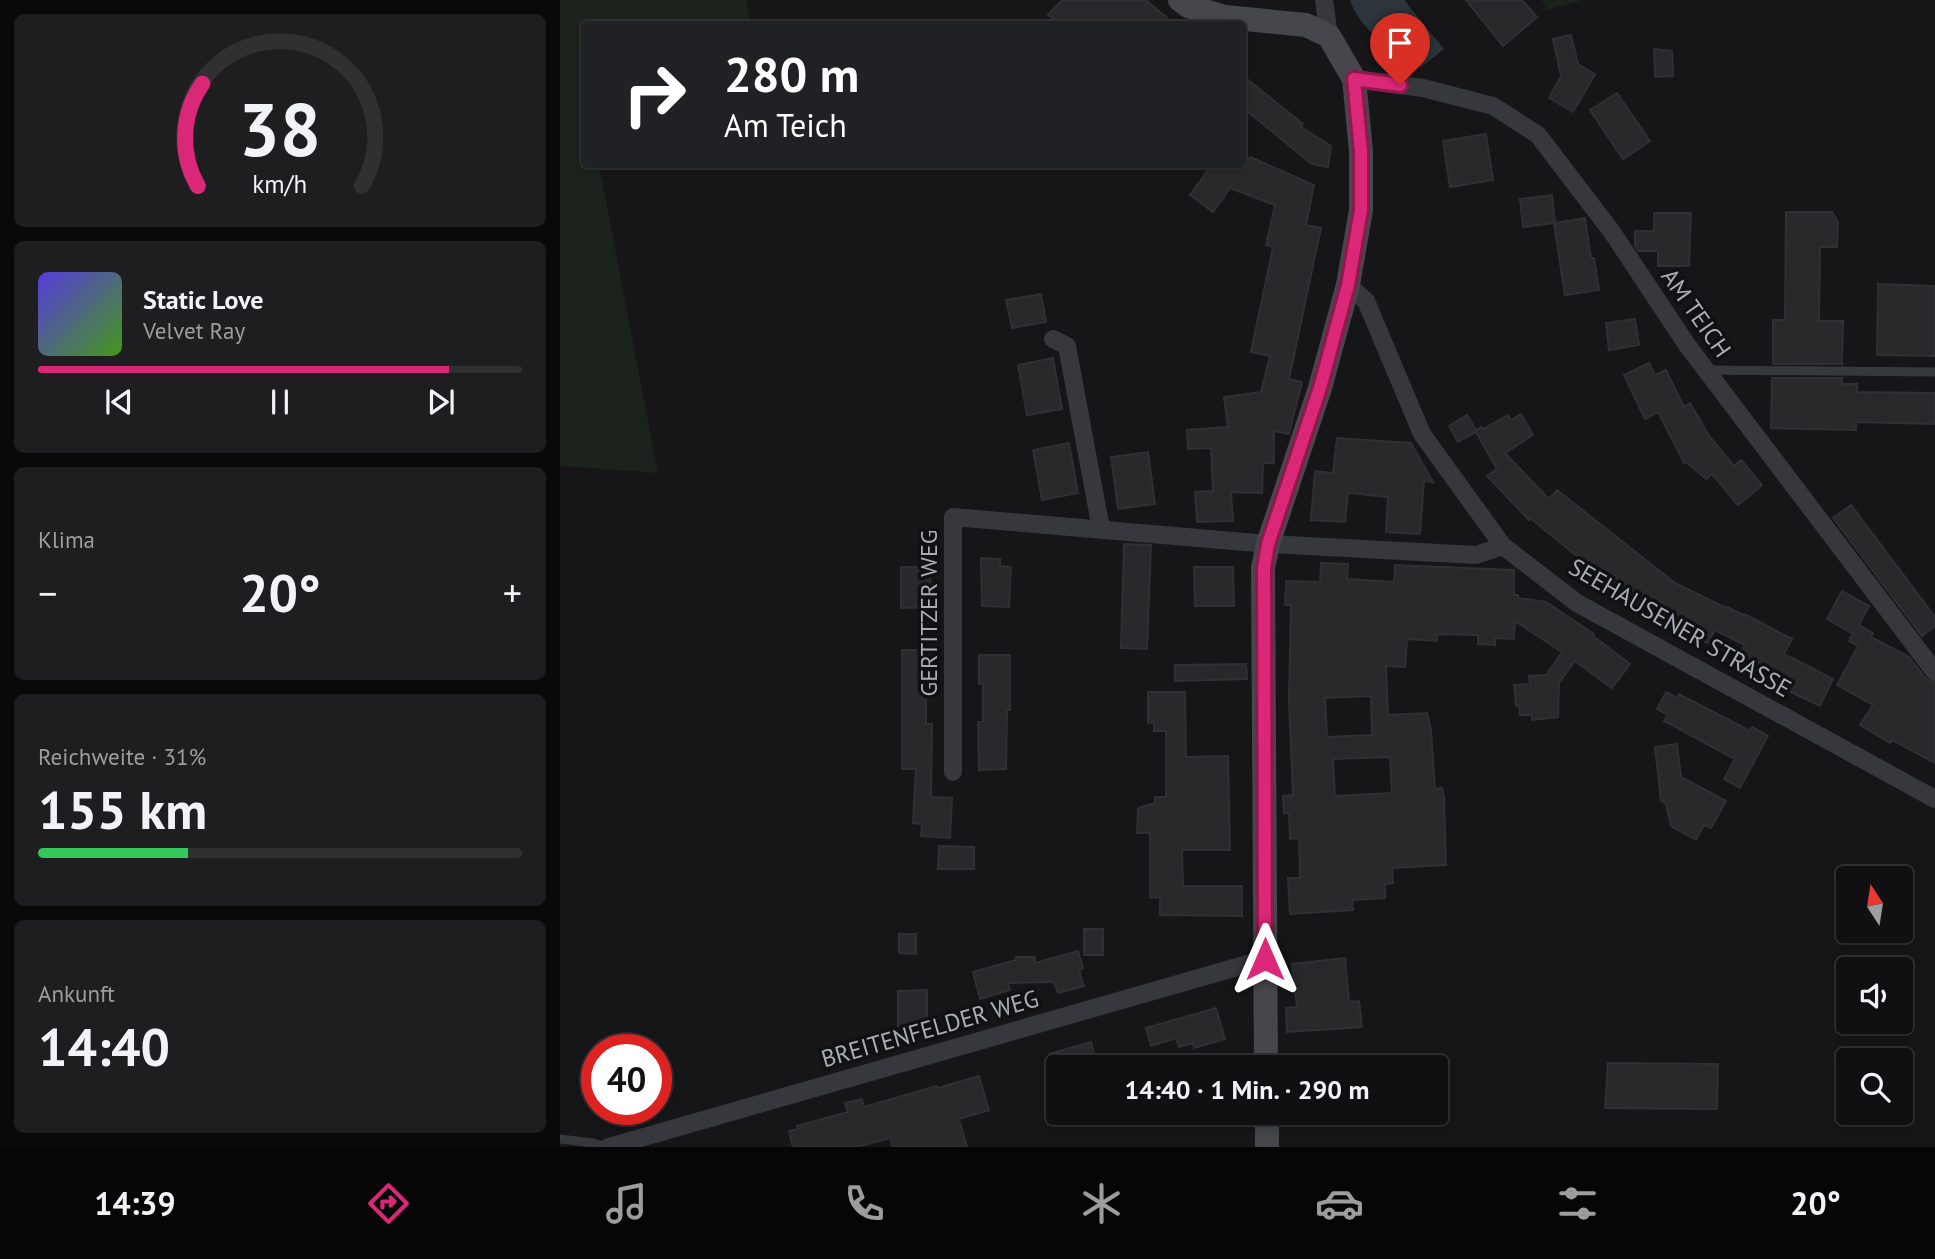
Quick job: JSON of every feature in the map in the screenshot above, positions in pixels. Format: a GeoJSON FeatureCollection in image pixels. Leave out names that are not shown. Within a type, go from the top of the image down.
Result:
{"type":"FeatureCollection","features":[{"type":"Feature","properties":{"kind":"street"},"geometry":{"type":"LineString","coordinates":[[1180,0],[1188,6],[1225,17],[1306,25],[1329,36]]}},
{"type":"Feature","properties":{"kind":"street"},"geometry":{"type":"LineString","coordinates":[[1266,1055],[1264,568],[1268,544],[1320,388],[1348,285],[1361,210],[1361,151],[1354,79],[1329,36],[1324,0]]}},
{"type":"Feature","properties":{"kind":"street","name":"AM TEICH"},"geometry":{"type":"LineString","coordinates":[[1354,79],[1423,88],[1493,106],[1538,135],[1612,232],[1687,345],[1935,672]]}},
{"type":"Feature","properties":{"kind":"street","name":"SEEHAUSENER STRASSE"},"geometry":{"type":"LineString","coordinates":[[1348,285],[1366,301],[1422,434],[1503,546],[1577,603],[1935,799]]}},
{"type":"Feature","properties":{"kind":"street"},"geometry":{"type":"LineString","coordinates":[[1053,339],[1067,346],[1101,529]]}},
{"type":"Feature","properties":{"kind":"street","name":"GERTITZER WEG"},"geometry":{"type":"LineString","coordinates":[[953,772],[953,517],[1268,544]]}},
{"type":"Feature","properties":{"kind":"street"},"geometry":{"type":"LineString","coordinates":[[1268,544],[1476,555],[1503,546]]}},
{"type":"Feature","properties":{"kind":"street","name":"BREITENFELDER WEG"},"geometry":{"type":"LineString","coordinates":[[608,1147],[1265,959]]}},
{"type":"Feature","properties":{"kind":"street"},"geometry":{"type":"LineString","coordinates":[[1267,1125],[1267,1147]]}},
{"type":"Feature","properties":{"kind":"lane"},"geometry":{"type":"LineString","coordinates":[[1706,370],[1935,372]]}},
{"type":"Feature","properties":{"kind":"lane"},"geometry":{"type":"LineString","coordinates":[[560,1139],[608,1147]]}},
{"type":"Feature","properties":{"kind":"shaded area"},"geometry":{"type":"Polygon","coordinates":[[[560,0],[746,0],[750,21],[581,21],[581,168],[600,168],[658,473],[560,466],[560,0]]]}},
{"type":"Feature","properties":{"kind":"shaded area"},"geometry":{"type":"Polygon","coordinates":[[[1350,0],[1404,0],[1444,49],[1420,68],[1370,31],[1355,12],[1350,0]]]}},
{"type":"Feature","properties":{"kind":"shaded area"},"geometry":{"type":"Polygon","coordinates":[[[1542,0],[1582,0],[1547,10],[1542,0]]]}},
{"type":"Feature","properties":{"kind":"building"},"geometry":{"type":"Polygon","coordinates":[[[1062,0],[1146,0],[1170,21],[1055,21],[1048,15],[1062,0]]]}},
{"type":"Feature","properties":{"kind":"building"},"geometry":{"type":"Polygon","coordinates":[[[1466,0],[1522,0],[1537,17],[1503,46],[1466,0]]]}},
{"type":"Feature","properties":{"kind":"building"},"geometry":{"type":"Polygon","coordinates":[[[1571,35],[1578,64],[1595,74],[1573,112],[1549,98],[1561,76],[1553,39],[1571,35]]]}},
{"type":"Feature","properties":{"kind":"building"},"geometry":{"type":"Polygon","coordinates":[[[1654,49],[1672,51],[1673,76],[1655,77],[1654,49]]]}},
{"type":"Feature","properties":{"kind":"building"},"geometry":{"type":"Polygon","coordinates":[[[1246,78],[1303,124],[1301,127],[1331,146],[1328,167],[1312,164],[1246,110],[1246,78]]]}},
{"type":"Feature","properties":{"kind":"building"},"geometry":{"type":"Polygon","coordinates":[[[1617,93],[1650,141],[1623,159],[1590,110],[1617,93]]]}},
{"type":"Feature","properties":{"kind":"building"},"geometry":{"type":"Polygon","coordinates":[[[1486,134],[1493,180],[1450,187],[1443,141],[1486,134]]]}},
{"type":"Feature","properties":{"kind":"building"},"geometry":{"type":"Polygon","coordinates":[[[1250,157],[1314,185],[1306,225],[1321,228],[1289,379],[1302,382],[1289,434],[1274,431],[1274,463],[1263,463],[1262,493],[1231,492],[1233,521],[1197,522],[1195,492],[1213,491],[1211,448],[1188,449],[1187,430],[1228,427],[1224,397],[1261,392],[1270,356],[1251,352],[1273,247],[1266,245],[1275,205],[1230,188],[1213,212],[1190,195],[1209,168],[1246,168],[1250,157]]]}},
{"type":"Feature","properties":{"kind":"building"},"geometry":{"type":"Polygon","coordinates":[[[1552,195],[1555,223],[1585,218],[1599,290],[1565,295],[1554,223],[1523,227],[1520,199],[1552,195]]]}},
{"type":"Feature","properties":{"kind":"building"},"geometry":{"type":"Polygon","coordinates":[[[1786,212],[1832,212],[1838,222],[1837,247],[1820,247],[1819,321],[1843,321],[1842,364],[1773,364],[1773,320],[1785,320],[1786,212]]]}},
{"type":"Feature","properties":{"kind":"building"},"geometry":{"type":"Polygon","coordinates":[[[1654,213],[1691,213],[1689,266],[1658,266],[1658,251],[1638,251],[1635,246],[1635,231],[1654,231],[1654,213]]]}},
{"type":"Feature","properties":{"kind":"building"},"geometry":{"type":"Polygon","coordinates":[[[1878,284],[1935,286],[1935,356],[1877,355],[1878,284]]]}},
{"type":"Feature","properties":{"kind":"building"},"geometry":{"type":"Polygon","coordinates":[[[1041,294],[1046,322],[1012,328],[1006,300],[1041,294]]]}},
{"type":"Feature","properties":{"kind":"building"},"geometry":{"type":"Polygon","coordinates":[[[1635,319],[1639,345],[1609,350],[1606,323],[1635,319]]]}},
{"type":"Feature","properties":{"kind":"building"},"geometry":{"type":"Polygon","coordinates":[[[1053,358],[1062,409],[1027,415],[1018,365],[1053,358]]]}},
{"type":"Feature","properties":{"kind":"building"},"geometry":{"type":"Polygon","coordinates":[[[1649,363],[1655,375],[1666,370],[1684,407],[1690,403],[1709,436],[1734,466],[1741,460],[1762,485],[1738,505],[1712,474],[1706,479],[1684,463],[1658,412],[1645,419],[1624,375],[1649,363]]]}},
{"type":"Feature","properties":{"kind":"building"},"geometry":{"type":"Polygon","coordinates":[[[1772,378],[1842,378],[1842,384],[1857,384],[1857,392],[1935,393],[1935,424],[1856,422],[1856,430],[1771,428],[1772,378]]]}},
{"type":"Feature","properties":{"kind":"building"},"geometry":{"type":"Polygon","coordinates":[[[1521,414],[1533,435],[1505,453],[1549,499],[1557,490],[1675,583],[1792,639],[1784,654],[1833,679],[1820,706],[1789,691],[1791,688],[1737,659],[1745,645],[1715,630],[1708,643],[1665,621],[1661,626],[1641,612],[1643,608],[1607,581],[1603,584],[1591,574],[1594,570],[1530,518],[1529,520],[1487,476],[1497,469],[1476,432],[1458,442],[1449,426],[1467,415],[1476,430],[1481,427],[1483,429],[1508,415],[1511,420],[1521,414]]]}},
{"type":"Feature","properties":{"kind":"building"},"geometry":{"type":"Polygon","coordinates":[[[1337,438],[1411,443],[1433,482],[1424,481],[1420,534],[1386,532],[1388,497],[1348,493],[1345,522],[1311,520],[1315,471],[1333,473],[1337,438]]]}},
{"type":"Feature","properties":{"kind":"building"},"geometry":{"type":"Polygon","coordinates":[[[1069,443],[1078,493],[1042,500],[1033,450],[1069,443]]]}},
{"type":"Feature","properties":{"kind":"building"},"geometry":{"type":"Polygon","coordinates":[[[1148,452],[1155,504],[1118,509],[1111,457],[1148,452]]]}},
{"type":"Feature","properties":{"kind":"building"},"geometry":{"type":"Polygon","coordinates":[[[1851,505],[1935,617],[1935,626],[1922,636],[1833,518],[1851,505]]]}},
{"type":"Feature","properties":{"kind":"building"},"geometry":{"type":"Polygon","coordinates":[[[1124,544],[1151,545],[1147,649],[1121,648],[1124,544]]]}},
{"type":"Feature","properties":{"kind":"building"},"geometry":{"type":"Polygon","coordinates":[[[981,558],[1000,559],[1000,566],[1011,567],[1009,607],[982,606],[981,558]]]}},
{"type":"Feature","properties":{"kind":"building"},"geometry":{"type":"Polygon","coordinates":[[[1321,563],[1348,564],[1347,579],[1394,582],[1395,565],[1514,570],[1514,595],[1546,602],[1594,634],[1593,636],[1630,664],[1612,688],[1575,661],[1559,683],[1558,717],[1532,720],[1532,715],[1520,715],[1519,705],[1516,706],[1514,685],[1530,684],[1529,676],[1546,675],[1562,652],[1515,621],[1514,639],[1495,638],[1495,645],[1478,644],[1478,635],[1437,634],[1437,641],[1407,639],[1405,667],[1386,666],[1388,715],[1427,713],[1431,730],[1435,789],[1442,788],[1444,797],[1446,865],[1392,868],[1393,883],[1385,884],[1385,898],[1352,900],[1353,910],[1290,914],[1288,878],[1300,878],[1299,838],[1290,839],[1289,813],[1284,813],[1283,796],[1293,795],[1289,699],[1291,605],[1285,605],[1286,581],[1320,582],[1321,563]],[[1371,696],[1325,698],[1327,737],[1372,735],[1371,696]],[[1390,757],[1333,759],[1335,796],[1392,793],[1390,757]]]}},
{"type":"Feature","properties":{"kind":"building"},"geometry":{"type":"Polygon","coordinates":[[[901,567],[930,567],[931,607],[901,608],[901,567]]]}},
{"type":"Feature","properties":{"kind":"building"},"geometry":{"type":"Polygon","coordinates":[[[1194,567],[1233,567],[1234,606],[1195,606],[1194,567]]]}},
{"type":"Feature","properties":{"kind":"building"},"geometry":{"type":"Polygon","coordinates":[[[1842,591],[1869,606],[1859,625],[1873,633],[1871,637],[1909,657],[1926,679],[1935,683],[1935,763],[1892,740],[1890,743],[1860,725],[1873,705],[1837,685],[1858,646],[1849,641],[1853,634],[1827,619],[1842,591]]]}},
{"type":"Feature","properties":{"kind":"building"},"geometry":{"type":"Polygon","coordinates":[[[902,650],[930,650],[926,724],[932,724],[931,797],[952,798],[950,838],[921,836],[922,824],[913,823],[916,769],[902,769],[902,650]]]}},
{"type":"Feature","properties":{"kind":"building"},"geometry":{"type":"Polygon","coordinates":[[[979,655],[1010,655],[1006,769],[979,770],[978,722],[983,722],[983,683],[979,684],[979,655]]]}},
{"type":"Feature","properties":{"kind":"building"},"geometry":{"type":"Polygon","coordinates":[[[1246,664],[1247,679],[1175,681],[1175,665],[1246,664]]]}},
{"type":"Feature","properties":{"kind":"building"},"geometry":{"type":"Polygon","coordinates":[[[1148,692],[1185,692],[1186,757],[1228,756],[1230,850],[1182,850],[1183,886],[1242,886],[1242,916],[1160,915],[1160,897],[1150,898],[1150,833],[1137,833],[1138,808],[1155,803],[1155,797],[1166,797],[1166,731],[1154,731],[1154,722],[1148,723],[1148,692]]]}},
{"type":"Feature","properties":{"kind":"building"},"geometry":{"type":"Polygon","coordinates":[[[1666,692],[1677,698],[1679,694],[1750,731],[1752,727],[1768,736],[1740,788],[1724,779],[1735,759],[1664,721],[1668,715],[1657,709],[1666,692]]]}},
{"type":"Feature","properties":{"kind":"building"},"geometry":{"type":"Polygon","coordinates":[[[1677,744],[1681,777],[1726,801],[1711,828],[1704,825],[1696,840],[1671,826],[1666,804],[1661,801],[1655,747],[1677,744]]]}},
{"type":"Feature","properties":{"kind":"building"},"geometry":{"type":"Polygon","coordinates":[[[939,846],[974,847],[974,869],[938,869],[939,846]]]}},
{"type":"Feature","properties":{"kind":"building"},"geometry":{"type":"Polygon","coordinates":[[[1084,929],[1103,929],[1103,955],[1084,955],[1084,929]]]}},
{"type":"Feature","properties":{"kind":"building"},"geometry":{"type":"Polygon","coordinates":[[[899,934],[916,934],[916,954],[899,953],[899,934]]]}},
{"type":"Feature","properties":{"kind":"building"},"geometry":{"type":"Polygon","coordinates":[[[1078,951],[1083,968],[1079,970],[1084,986],[1058,993],[1054,982],[1008,983],[1010,990],[980,999],[973,972],[1016,960],[1016,957],[1035,957],[1035,963],[1078,951]]]}},
{"type":"Feature","properties":{"kind":"building"},"geometry":{"type":"Polygon","coordinates":[[[1345,958],[1349,1002],[1359,1001],[1362,1027],[1287,1032],[1286,1008],[1297,1007],[1292,964],[1345,958]]]}},
{"type":"Feature","properties":{"kind":"building"},"geometry":{"type":"Polygon","coordinates":[[[927,990],[927,1025],[898,1026],[898,991],[927,990]]]}},
{"type":"Feature","properties":{"kind":"building"},"geometry":{"type":"Polygon","coordinates":[[[1216,1008],[1225,1039],[1194,1048],[1193,1043],[1179,1047],[1176,1038],[1151,1046],[1146,1028],[1216,1008]]]}},
{"type":"Feature","properties":{"kind":"building"},"geometry":{"type":"Polygon","coordinates":[[[1091,1042],[1094,1055],[1049,1055],[1091,1042]]]}},
{"type":"Feature","properties":{"kind":"building"},"geometry":{"type":"Polygon","coordinates":[[[1608,1063],[1718,1064],[1717,1109],[1605,1108],[1608,1063]]]}},
{"type":"Feature","properties":{"kind":"building"},"geometry":{"type":"Polygon","coordinates":[[[979,1076],[989,1110],[959,1119],[967,1147],[893,1147],[890,1138],[857,1147],[793,1147],[789,1131],[798,1129],[797,1126],[848,1112],[845,1103],[862,1099],[864,1107],[979,1076]]]}},
{"type":"Feature","properties":{"kind":"route"},"geometry":{"type":"LineString","coordinates":[[1265,959],[1264,568],[1268,544],[1320,388],[1348,285],[1361,210],[1361,151],[1354,79],[1400,85]]}}]}
